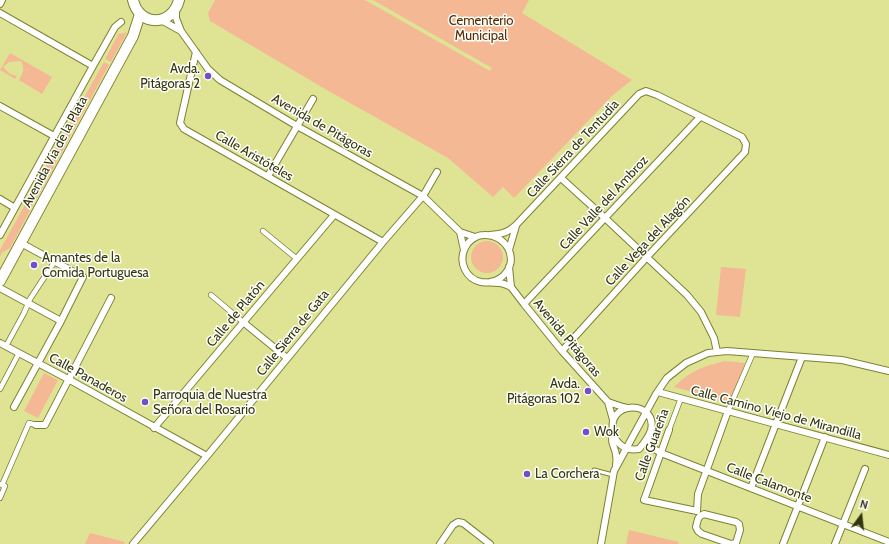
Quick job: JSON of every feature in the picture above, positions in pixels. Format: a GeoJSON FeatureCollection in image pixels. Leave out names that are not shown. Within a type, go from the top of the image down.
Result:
{"type":"FeatureCollection","features":[{"type":"Feature","properties":{"kind":"main road"},"geometry":{"type":"LineString","coordinates":[[133,0],[135,7],[140,14],[144,17],[157,20]]}},
{"type":"Feature","properties":{"kind":"main road","name":"Avenida Vía de la Plata"},"geometry":{"type":"LineString","coordinates":[[133,36],[157,20],[171,15],[177,4]]}},
{"type":"Feature","properties":{"kind":"main road","name":"Avenida Vía de la Plata"},"geometry":{"type":"LineString","coordinates":[[0,281],[133,36],[140,14]]}},
{"type":"Feature","properties":{"kind":"street"},"geometry":{"type":"LineString","coordinates":[[0,4],[2,0]]}},
{"type":"Feature","properties":{"kind":"street"},"geometry":{"type":"LineString","coordinates":[[177,4],[176,18],[181,31]]}},
{"type":"Feature","properties":{"kind":"street"},"geometry":{"type":"LineString","coordinates":[[0,13],[93,66]]}},
{"type":"Feature","properties":{"kind":"street"},"geometry":{"type":"LineString","coordinates":[[157,20],[181,31]]}},
{"type":"Feature","properties":{"kind":"street","name":"Avenida Vía de la Plata"},"geometry":{"type":"LineString","coordinates":[[0,235],[115,27],[121,22]]}},
{"type":"Feature","properties":{"kind":"street","name":"Avenida de Pitágoras"},"geometry":{"type":"LineString","coordinates":[[181,31],[208,69],[220,80],[297,126],[424,196],[460,232],[475,237]]}},
{"type":"Feature","properties":{"kind":"street","name":"Calle Aristóteles"},"geometry":{"type":"LineString","coordinates":[[196,52],[180,123],[185,129],[383,242]]}},
{"type":"Feature","properties":{"kind":"street","name":"Calle Sierra de Tentudía"},"geometry":{"type":"LineString","coordinates":[[490,235],[503,234],[516,225],[639,94],[646,90],[700,117]]}},
{"type":"Feature","properties":{"kind":"street"},"geometry":{"type":"LineString","coordinates":[[268,176],[313,99]]}},
{"type":"Feature","properties":{"kind":"street"},"geometry":{"type":"LineString","coordinates":[[0,106],[54,136]]}},
{"type":"Feature","properties":{"kind":"street","name":"Calle Vega del Alagón"},"geometry":{"type":"LineString","coordinates":[[562,351],[745,152],[746,144],[742,137],[700,117]]}},
{"type":"Feature","properties":{"kind":"street","name":"Calle Valle del Ambroz"},"geometry":{"type":"LineString","coordinates":[[524,304],[700,117]]}},
{"type":"Feature","properties":{"kind":"street","name":"Calle Sierra de Gata"},"geometry":{"type":"LineString","coordinates":[[133,544],[383,242],[424,196],[437,172]]}},
{"type":"Feature","properties":{"kind":"street"},"geometry":{"type":"LineString","coordinates":[[561,178],[687,295],[701,312],[714,338],[717,352]]}},
{"type":"Feature","properties":{"kind":"street"},"geometry":{"type":"LineString","coordinates":[[0,199],[15,208]]}},
{"type":"Feature","properties":{"kind":"street","name":"Calle de Platón"},"geometry":{"type":"LineString","coordinates":[[154,428],[334,215]]}},
{"type":"Feature","properties":{"kind":"street","name":"Calle Sierra de Tentudía"},"geometry":{"type":"LineString","coordinates":[[509,250],[516,225]]}},
{"type":"Feature","properties":{"kind":"street"},"geometry":{"type":"LineString","coordinates":[[263,231],[297,258]]}},
{"type":"Feature","properties":{"kind":"street"},"geometry":{"type":"LineString","coordinates":[[460,232],[464,250]]}},
{"type":"Feature","properties":{"kind":"street"},"geometry":{"type":"LineString","coordinates":[[490,282],[498,280],[505,274],[509,267],[511,258],[509,250],[505,243],[498,237],[482,235],[475,237],[466,245],[462,258],[463,266],[473,279],[481,282],[500,283],[511,287],[509,267]]}},
{"type":"Feature","properties":{"kind":"street"},"geometry":{"type":"LineString","coordinates":[[14,407],[83,277],[21,243]]}},
{"type":"Feature","properties":{"kind":"street"},"geometry":{"type":"LineString","coordinates":[[2,344],[24,313],[28,303],[54,261]]}},
{"type":"Feature","properties":{"kind":"street","name":"Avenida Pitágoras"},"geometry":{"type":"LineString","coordinates":[[511,287],[562,351],[608,402],[614,420]]}},
{"type":"Feature","properties":{"kind":"street"},"geometry":{"type":"LineString","coordinates":[[0,288],[61,321]]}},
{"type":"Feature","properties":{"kind":"street"},"geometry":{"type":"LineString","coordinates":[[211,294],[287,358]]}},
{"type":"Feature","properties":{"kind":"street"},"geometry":{"type":"LineString","coordinates":[[0,498],[6,486],[1,485],[29,424],[45,425],[111,298]]}},
{"type":"Feature","properties":{"kind":"street","name":"Calle Panaderos"},"geometry":{"type":"LineString","coordinates":[[2,344],[206,456]]}},
{"type":"Feature","properties":{"kind":"street"},"geometry":{"type":"LineString","coordinates":[[601,544],[614,471],[646,412],[667,378],[686,362],[708,353],[727,351],[842,360],[889,371]]}},
{"type":"Feature","properties":{"kind":"street"},"geometry":{"type":"LineString","coordinates":[[0,389],[19,353]]}},
{"type":"Feature","properties":{"kind":"street"},"geometry":{"type":"LineString","coordinates":[[699,513],[739,524],[740,530],[736,543],[731,544],[702,534],[698,531],[696,526],[699,513],[698,494],[728,411],[753,353]]}},
{"type":"Feature","properties":{"kind":"street"},"geometry":{"type":"LineString","coordinates":[[751,488],[802,357]]}},
{"type":"Feature","properties":{"kind":"street","name":"Calle Camino Viejo de Mirandilla"},"geometry":{"type":"LineString","coordinates":[[658,392],[889,455]]}},
{"type":"Feature","properties":{"kind":"street","name":"Calle Guareña"},"geometry":{"type":"LineString","coordinates":[[680,398],[644,500],[699,513]]}},
{"type":"Feature","properties":{"kind":"street"},"geometry":{"type":"LineString","coordinates":[[608,402],[627,408]]}},
{"type":"Feature","properties":{"kind":"street"},"geometry":{"type":"LineString","coordinates":[[616,467],[616,455],[612,440],[612,427],[618,413],[627,408],[635,407],[642,409],[651,419],[651,430],[648,438],[639,449]]}},
{"type":"Feature","properties":{"kind":"street"},"geometry":{"type":"LineString","coordinates":[[613,435],[616,441],[627,449],[632,450],[651,447],[648,438]]}},
{"type":"Feature","properties":{"kind":"street"},"geometry":{"type":"LineString","coordinates":[[783,544],[825,438]]}},
{"type":"Feature","properties":{"kind":"street","name":"Calle Calamonte"},"geometry":{"type":"LineString","coordinates":[[651,447],[661,453],[706,471],[889,542]]}},
{"type":"Feature","properties":{"kind":"street"},"geometry":{"type":"LineString","coordinates":[[835,544],[865,468]]}},
{"type":"Feature","properties":{"kind":"street"},"geometry":{"type":"LineString","coordinates":[[440,544],[453,525],[458,522],[463,523],[490,544]]}},
{"type":"Feature","properties":{"kind":"lane"},"geometry":{"type":"LineString","coordinates":[[594,470],[613,475]]}},
{"type":"Feature","properties":{"kind":"green space","name":"Cementerio Municipal"},"geometry":{"type":"Polygon","coordinates":[[[215,0],[365,0],[490,71],[492,68],[373,0],[529,0],[522,13],[632,80],[613,95],[514,198],[503,187],[493,197],[448,158],[325,89],[210,21],[208,13],[215,0]]]}},
{"type":"Feature","properties":{"kind":"green space"},"geometry":{"type":"Polygon","coordinates":[[[127,32],[111,62],[105,59],[119,33],[121,34],[127,32]]]}},
{"type":"Feature","properties":{"kind":"green space"},"geometry":{"type":"Polygon","coordinates":[[[10,53],[52,77],[42,94],[19,80],[23,71],[21,61],[9,62],[3,67],[10,74],[17,76],[15,79],[0,70],[10,53]]]}},
{"type":"Feature","properties":{"kind":"green space"},"geometry":{"type":"Polygon","coordinates":[[[104,62],[109,65],[73,131],[67,128],[104,62]]]}},
{"type":"Feature","properties":{"kind":"green space"},"geometry":{"type":"Polygon","coordinates":[[[65,131],[71,135],[35,202],[28,198],[65,131]]]}},
{"type":"Feature","properties":{"kind":"green space"},"geometry":{"type":"Polygon","coordinates":[[[27,201],[33,205],[10,248],[2,253],[0,257],[0,250],[27,201]]]}},
{"type":"Feature","properties":{"kind":"green space"},"geometry":{"type":"Polygon","coordinates":[[[487,241],[493,242],[500,248],[503,257],[502,263],[496,270],[487,273],[481,272],[474,266],[471,257],[472,251],[478,244],[487,241]]]}},
{"type":"Feature","properties":{"kind":"green space"},"geometry":{"type":"Polygon","coordinates":[[[721,267],[746,269],[740,317],[716,315],[721,267]]]}},
{"type":"Feature","properties":{"kind":"green space"},"geometry":{"type":"Polygon","coordinates":[[[725,361],[745,363],[730,402],[674,387],[697,370],[725,361]]]}},
{"type":"Feature","properties":{"kind":"green space"},"geometry":{"type":"Polygon","coordinates":[[[44,373],[58,380],[38,418],[24,411],[44,373]]]}},
{"type":"Feature","properties":{"kind":"green space"},"geometry":{"type":"Polygon","coordinates":[[[629,530],[679,542],[678,544],[626,544],[629,530]]]}},
{"type":"Feature","properties":{"kind":"green space"},"geometry":{"type":"Polygon","coordinates":[[[90,533],[125,542],[124,544],[85,544],[90,533]]]}},
{"type":"Feature","properties":{"kind":"place","name":"Avda. Pitágoras 2"},"geometry":{"type":"Point","coordinates":[208,76]}},
{"type":"Feature","properties":{"kind":"place","name":"Amantes de la Comida Portuguesa"},"geometry":{"type":"Point","coordinates":[34,265]}},
{"type":"Feature","properties":{"kind":"place","name":"Avda. Pitágoras 102"},"geometry":{"type":"Point","coordinates":[588,391]}},
{"type":"Feature","properties":{"kind":"place","name":"Parroquia de Nuestra Señora del Rosario"},"geometry":{"type":"Point","coordinates":[145,402]}},
{"type":"Feature","properties":{"kind":"place","name":"Wok"},"geometry":{"type":"Point","coordinates":[586,432]}},
{"type":"Feature","properties":{"kind":"place","name":"La Corchera"},"geometry":{"type":"Point","coordinates":[527,474]}}]}
